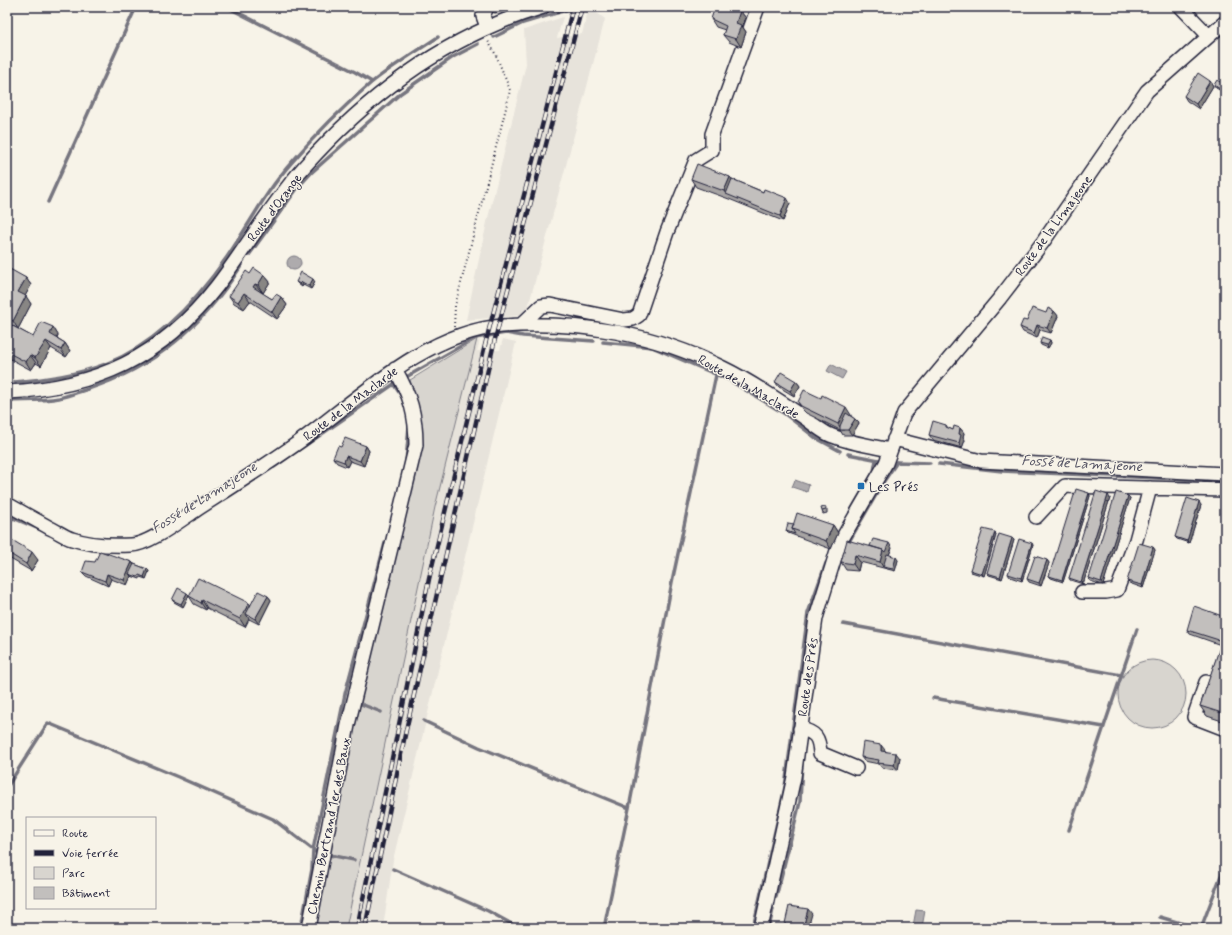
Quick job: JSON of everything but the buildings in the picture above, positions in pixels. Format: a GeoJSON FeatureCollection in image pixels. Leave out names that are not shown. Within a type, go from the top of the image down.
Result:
{"type":"FeatureCollection","features":[{"type":"Feature","properties":{"kind":"street"},"geometry":{"type":"LineString","coordinates":[[484,28],[483,16],[487,7]]}},
{"type":"Feature","properties":{"kind":"street","name":"Route d'Orange"},"geometry":{"type":"LineString","coordinates":[[7,392],[32,391],[81,382],[125,364],[148,352],[193,314],[217,286],[304,167],[342,127],[406,74],[460,39],[484,28],[543,7]]}},
{"type":"Feature","properties":{"kind":"street"},"geometry":{"type":"LineString","coordinates":[[521,325],[540,306],[550,305],[624,320],[633,319],[639,314],[668,232],[696,160],[712,150],[712,134],[758,7]]}},
{"type":"Feature","properties":{"kind":"street"},"geometry":{"type":"LineString","coordinates":[[1181,7],[1209,36]]}},
{"type":"Feature","properties":{"kind":"street","name":"Route de la Limajeone"},"geometry":{"type":"LineString","coordinates":[[892,445],[904,413],[1000,298],[1043,242],[1147,91],[1225,22]]}},
{"type":"Feature","properties":{"kind":"street","name":"Route de la Maclarde"},"geometry":{"type":"LineString","coordinates":[[7,504],[72,539],[101,545],[134,546],[160,533],[296,444],[344,408],[372,384],[395,369],[454,338],[475,331],[498,326],[521,325],[566,326],[609,332],[640,337],[682,349],[724,368],[764,391],[826,433],[845,441],[892,445],[981,461],[1225,474]]}},
{"type":"Feature","properties":{"kind":"street","name":"Chemin Bertrand 1er des Baux"},"geometry":{"type":"LineString","coordinates":[[309,928],[348,725],[416,445],[416,424],[413,404],[395,369]]}},
{"type":"Feature","properties":{"kind":"street","name":"Route des Prés"},"geometry":{"type":"LineString","coordinates":[[761,928],[794,777],[816,618],[839,544],[886,463],[892,445]]}},
{"type":"Feature","properties":{"kind":"street"},"geometry":{"type":"LineString","coordinates":[[1036,517],[1065,486],[1225,490]]}},
{"type":"Feature","properties":{"kind":"street"},"geometry":{"type":"LineString","coordinates":[[1082,592],[1106,592],[1117,590],[1136,540],[1150,488]]}},
{"type":"Feature","properties":{"kind":"street"},"geometry":{"type":"LineString","coordinates":[[1206,682],[1194,717],[1225,729]]}},
{"type":"Feature","properties":{"kind":"street"},"geometry":{"type":"LineString","coordinates":[[800,729],[810,731],[819,740],[820,753],[856,768]]}},
{"type":"Feature","properties":{"kind":"path"},"geometry":{"type":"LineString","coordinates":[[454,338],[455,306],[510,90],[484,28]]}},
{"type":"Feature","properties":{"kind":"shaded area"},"geometry":{"type":"Polygon","coordinates":[[[589,7],[605,19],[526,315],[466,320],[487,222],[526,64],[524,30],[563,17],[557,38],[582,34],[589,7]]]}},
{"type":"Feature","properties":{"kind":"shaded area"},"geometry":{"type":"Polygon","coordinates":[[[294,256],[299,258],[301,263],[299,268],[294,270],[289,268],[287,263],[289,258],[294,256]]]}},
{"type":"Feature","properties":{"kind":"shaded area"},"geometry":{"type":"Polygon","coordinates":[[[503,339],[516,342],[393,860],[383,928],[334,928],[472,343],[480,340],[477,351],[500,350],[503,339]]]}},
{"type":"Feature","properties":{"kind":"shaded area"},"geometry":{"type":"Polygon","coordinates":[[[831,364],[846,372],[842,379],[827,371],[831,364]]]}},
{"type":"Feature","properties":{"kind":"shaded area"},"geometry":{"type":"Polygon","coordinates":[[[795,480],[809,485],[807,492],[792,487],[795,480]]]}},
{"type":"Feature","properties":{"kind":"shaded area"},"geometry":{"type":"Polygon","coordinates":[[[916,910],[925,911],[922,927],[913,926],[916,910]]]}},
{"type":"Feature","properties":{"kind":"green space"},"geometry":{"type":"Polygon","coordinates":[[[477,339],[435,507],[346,928],[312,928],[342,766],[405,508],[416,401],[410,380],[477,339]]]}},
{"type":"Feature","properties":{"kind":"green space"},"geometry":{"type":"Polygon","coordinates":[[[1152,660],[1165,663],[1176,670],[1183,681],[1186,694],[1183,707],[1176,718],[1165,725],[1152,728],[1139,725],[1128,718],[1121,707],[1118,694],[1121,681],[1128,670],[1139,663],[1152,660]]]}},
{"type":"Feature","properties":{"kind":"waterway"},"geometry":{"type":"LineString","coordinates":[[48,202],[136,7]]}},
{"type":"Feature","properties":{"kind":"waterway"},"geometry":{"type":"LineString","coordinates":[[227,7],[372,82]]}},
{"type":"Feature","properties":{"kind":"waterway"},"geometry":{"type":"LineString","coordinates":[[495,12],[512,7]]}},
{"type":"Feature","properties":{"kind":"waterway"},"geometry":{"type":"LineString","coordinates":[[494,37],[523,23],[576,7]]}},
{"type":"Feature","properties":{"kind":"waterway"},"geometry":{"type":"LineString","coordinates":[[15,382],[61,376],[95,368],[125,355],[159,333],[203,289],[227,257],[274,185],[311,141],[340,111],[371,83],[438,37]]}},
{"type":"Feature","properties":{"kind":"waterway"},"geometry":{"type":"LineString","coordinates":[[249,255],[299,186],[311,173],[401,93],[453,57],[478,44]]}},
{"type":"Feature","properties":{"kind":"waterway"},"geometry":{"type":"LineString","coordinates":[[7,401],[46,400],[59,398],[112,380],[135,369],[175,342],[193,325],[226,288],[241,266]]}},
{"type":"Feature","properties":{"kind":"waterway","name":"Fossé de Lamajeone"},"geometry":{"type":"LineString","coordinates":[[408,376],[475,338],[506,333],[523,336],[594,341]]}},
{"type":"Feature","properties":{"kind":"waterway","name":"Fossé de Lamajeone"},"geometry":{"type":"LineString","coordinates":[[603,342],[652,347],[729,380],[785,414],[816,438],[840,451]]}},
{"type":"Feature","properties":{"kind":"waterway"},"geometry":{"type":"LineString","coordinates":[[604,928],[629,808],[672,582],[716,375]]}},
{"type":"Feature","properties":{"kind":"waterway","name":"Fossé de Lamajeone"},"geometry":{"type":"LineString","coordinates":[[274,467],[394,384]]}},
{"type":"Feature","properties":{"kind":"waterway"},"geometry":{"type":"LineString","coordinates":[[394,385],[403,398]]}},
{"type":"Feature","properties":{"kind":"waterway"},"geometry":{"type":"LineString","coordinates":[[406,462],[409,426]]}},
{"type":"Feature","properties":{"kind":"waterway","name":"Fossé de Lamajeone"},"geometry":{"type":"LineString","coordinates":[[848,454],[879,460]]}},
{"type":"Feature","properties":{"kind":"waterway"},"geometry":{"type":"LineString","coordinates":[[850,512],[874,471],[876,460]]}},
{"type":"Feature","properties":{"kind":"waterway","name":"Fossé de Lamajeone"},"geometry":{"type":"LineString","coordinates":[[896,462],[930,463]]}},
{"type":"Feature","properties":{"kind":"waterway"},"geometry":{"type":"LineString","coordinates":[[847,545],[884,481],[897,462]]}},
{"type":"Feature","properties":{"kind":"waterway","name":"Fossé de Lamajeone"},"geometry":{"type":"LineString","coordinates":[[939,464],[1002,471],[1225,481]]}},
{"type":"Feature","properties":{"kind":"waterway","name":"Fossé de Lamajeone"},"geometry":{"type":"LineString","coordinates":[[7,524],[13,518],[39,529]]}},
{"type":"Feature","properties":{"kind":"waterway"},"geometry":{"type":"LineString","coordinates":[[301,928],[312,869],[313,850],[345,694],[385,543]]}},
{"type":"Feature","properties":{"kind":"waterway"},"geometry":{"type":"LineString","coordinates":[[753,928],[785,787],[808,613],[826,563]]}},
{"type":"Feature","properties":{"kind":"waterway"},"geometry":{"type":"LineString","coordinates":[[843,624],[1121,675]]}},
{"type":"Feature","properties":{"kind":"waterway"},"geometry":{"type":"LineString","coordinates":[[1069,830],[1137,629]]}},
{"type":"Feature","properties":{"kind":"waterway"},"geometry":{"type":"LineString","coordinates":[[933,698],[1104,727]]}},
{"type":"Feature","properties":{"kind":"waterway"},"geometry":{"type":"LineString","coordinates":[[361,704],[381,712]]}},
{"type":"Feature","properties":{"kind":"waterway"},"geometry":{"type":"LineString","coordinates":[[424,721],[479,747],[629,808]]}},
{"type":"Feature","properties":{"kind":"waterway"},"geometry":{"type":"LineString","coordinates":[[7,787],[48,723],[178,777],[273,819],[316,852]]}},
{"type":"Feature","properties":{"kind":"waterway"},"geometry":{"type":"LineString","coordinates":[[776,897],[800,802],[802,762]]}},
{"type":"Feature","properties":{"kind":"waterway"},"geometry":{"type":"LineString","coordinates":[[330,855],[354,860]]}},
{"type":"Feature","properties":{"kind":"waterway"},"geometry":{"type":"LineString","coordinates":[[1201,928],[1225,865]]}},
{"type":"Feature","properties":{"kind":"waterway"},"geometry":{"type":"LineString","coordinates":[[393,869],[488,911],[519,928]]}},
{"type":"Feature","properties":{"kind":"waterway"},"geometry":{"type":"LineString","coordinates":[[769,928],[773,909]]}},
{"type":"Feature","properties":{"kind":"waterway"},"geometry":{"type":"LineString","coordinates":[[1160,917],[1197,928]]}},
{"type":"Feature","properties":{"kind":"railway"},"geometry":{"type":"LineString","coordinates":[[357,928],[429,579],[486,341],[573,7]]}},
{"type":"Feature","properties":{"kind":"railway"},"geometry":{"type":"LineString","coordinates":[[365,928],[406,730],[494,343],[582,7]]}},
{"type":"Feature","properties":{"kind":"place","name":"Les Prés"},"geometry":{"type":"Point","coordinates":[861,486]}}]}
